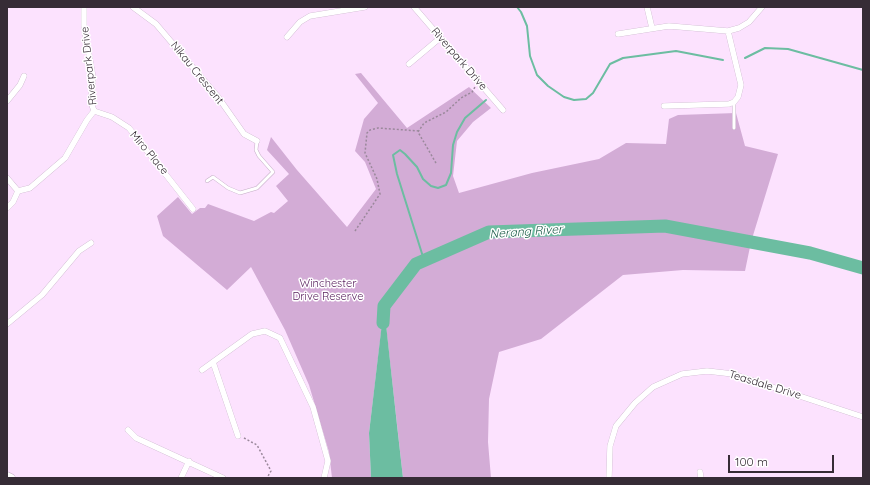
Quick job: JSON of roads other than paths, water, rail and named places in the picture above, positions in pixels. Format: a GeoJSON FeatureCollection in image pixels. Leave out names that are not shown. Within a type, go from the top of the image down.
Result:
{"type":"FeatureCollection","features":[{"type":"Feature","properties":{"kind":"main road"},"geometry":{"type":"LineString","coordinates":[[7,476],[11,478]]}},
{"type":"Feature","properties":{"kind":"street","name":"Riverpark Drive"},"geometry":{"type":"LineString","coordinates":[[7,208],[13,202],[18,192],[30,188],[60,163],[69,153],[94,110],[91,102],[93,77],[84,26],[84,7]]}},
{"type":"Feature","properties":{"kind":"street","name":"Nikau Crescent"},"geometry":{"type":"LineString","coordinates":[[133,7],[156,24],[218,97],[244,134],[257,141]]}},
{"type":"Feature","properties":{"kind":"street"},"geometry":{"type":"LineString","coordinates":[[287,37],[300,22],[310,16],[365,7]]}},
{"type":"Feature","properties":{"kind":"street","name":"Riverpark Drive"},"geometry":{"type":"LineString","coordinates":[[414,7],[503,110]]}},
{"type":"Feature","properties":{"kind":"street"},"geometry":{"type":"LineString","coordinates":[[647,7],[652,28]]}},
{"type":"Feature","properties":{"kind":"street"},"geometry":{"type":"LineString","coordinates":[[618,34],[669,26],[728,31],[739,28],[749,22],[762,7]]}},
{"type":"Feature","properties":{"kind":"street"},"geometry":{"type":"LineString","coordinates":[[664,106],[729,104],[734,102],[738,97],[741,85],[728,31]]}},
{"type":"Feature","properties":{"kind":"street"},"geometry":{"type":"LineString","coordinates":[[409,64],[440,38]]}},
{"type":"Feature","properties":{"kind":"street"},"geometry":{"type":"LineString","coordinates":[[7,101],[20,85],[24,76]]}},
{"type":"Feature","properties":{"kind":"street","name":"Miro Place"},"geometry":{"type":"LineString","coordinates":[[94,110],[112,117],[128,128],[193,209]]}},
{"type":"Feature","properties":{"kind":"street"},"geometry":{"type":"LineString","coordinates":[[7,178],[18,192]]}},
{"type":"Feature","properties":{"kind":"street"},"geometry":{"type":"LineString","coordinates":[[7,324],[42,295],[79,252],[91,243]]}},
{"type":"Feature","properties":{"kind":"street"},"geometry":{"type":"LineString","coordinates":[[202,370],[252,334],[265,331],[280,338],[313,407],[328,462],[324,478]]}},
{"type":"Feature","properties":{"kind":"street"},"geometry":{"type":"LineString","coordinates":[[213,362],[238,436]]}},
{"type":"Feature","properties":{"kind":"street","name":"Teasdale Drive"},"geometry":{"type":"LineString","coordinates":[[609,478],[610,446],[616,426],[635,403],[653,387],[682,374],[707,371],[733,374],[863,417]]}},
{"type":"Feature","properties":{"kind":"street"},"geometry":{"type":"LineString","coordinates":[[128,430],[136,438],[189,461],[223,478]]}},
{"type":"Feature","properties":{"kind":"street"},"geometry":{"type":"LineString","coordinates":[[181,478],[189,461]]}},
{"type":"Feature","properties":{"kind":"lane"},"geometry":{"type":"LineString","coordinates":[[734,102],[734,128]]}},
{"type":"Feature","properties":{"kind":"lane"},"geometry":{"type":"LineString","coordinates":[[207,181],[212,177],[228,188],[240,193],[257,188],[273,172],[259,156],[256,150],[257,141]]}},
{"type":"Feature","properties":{"kind":"waterway"},"geometry":{"type":"LineString","coordinates":[[517,7],[521,12],[527,26],[530,56],[537,75],[548,86],[564,97],[574,100],[586,99],[593,93],[610,64],[623,58],[676,51],[723,60]]}},
{"type":"Feature","properties":{"kind":"waterway"},"geometry":{"type":"LineString","coordinates":[[745,58],[765,48],[788,49],[863,70]]}},
{"type":"Feature","properties":{"kind":"waterway"},"geometry":{"type":"LineString","coordinates":[[424,260],[397,174],[393,155],[400,150],[405,154],[417,167],[423,179],[431,186],[438,188],[446,185],[451,173],[453,145],[457,132],[465,118],[486,100]]}},
{"type":"Feature","properties":{"kind":"waterway","name":"Nerang River"},"geometry":{"type":"LineString","coordinates":[[383,323],[384,306],[416,264],[489,232],[665,226],[810,253],[863,268]]}},
{"type":"Feature","properties":{"kind":"park label","name":"Winchester Drive Reserve"},"geometry":{"type":"Point","coordinates":[328,290]}}]}
